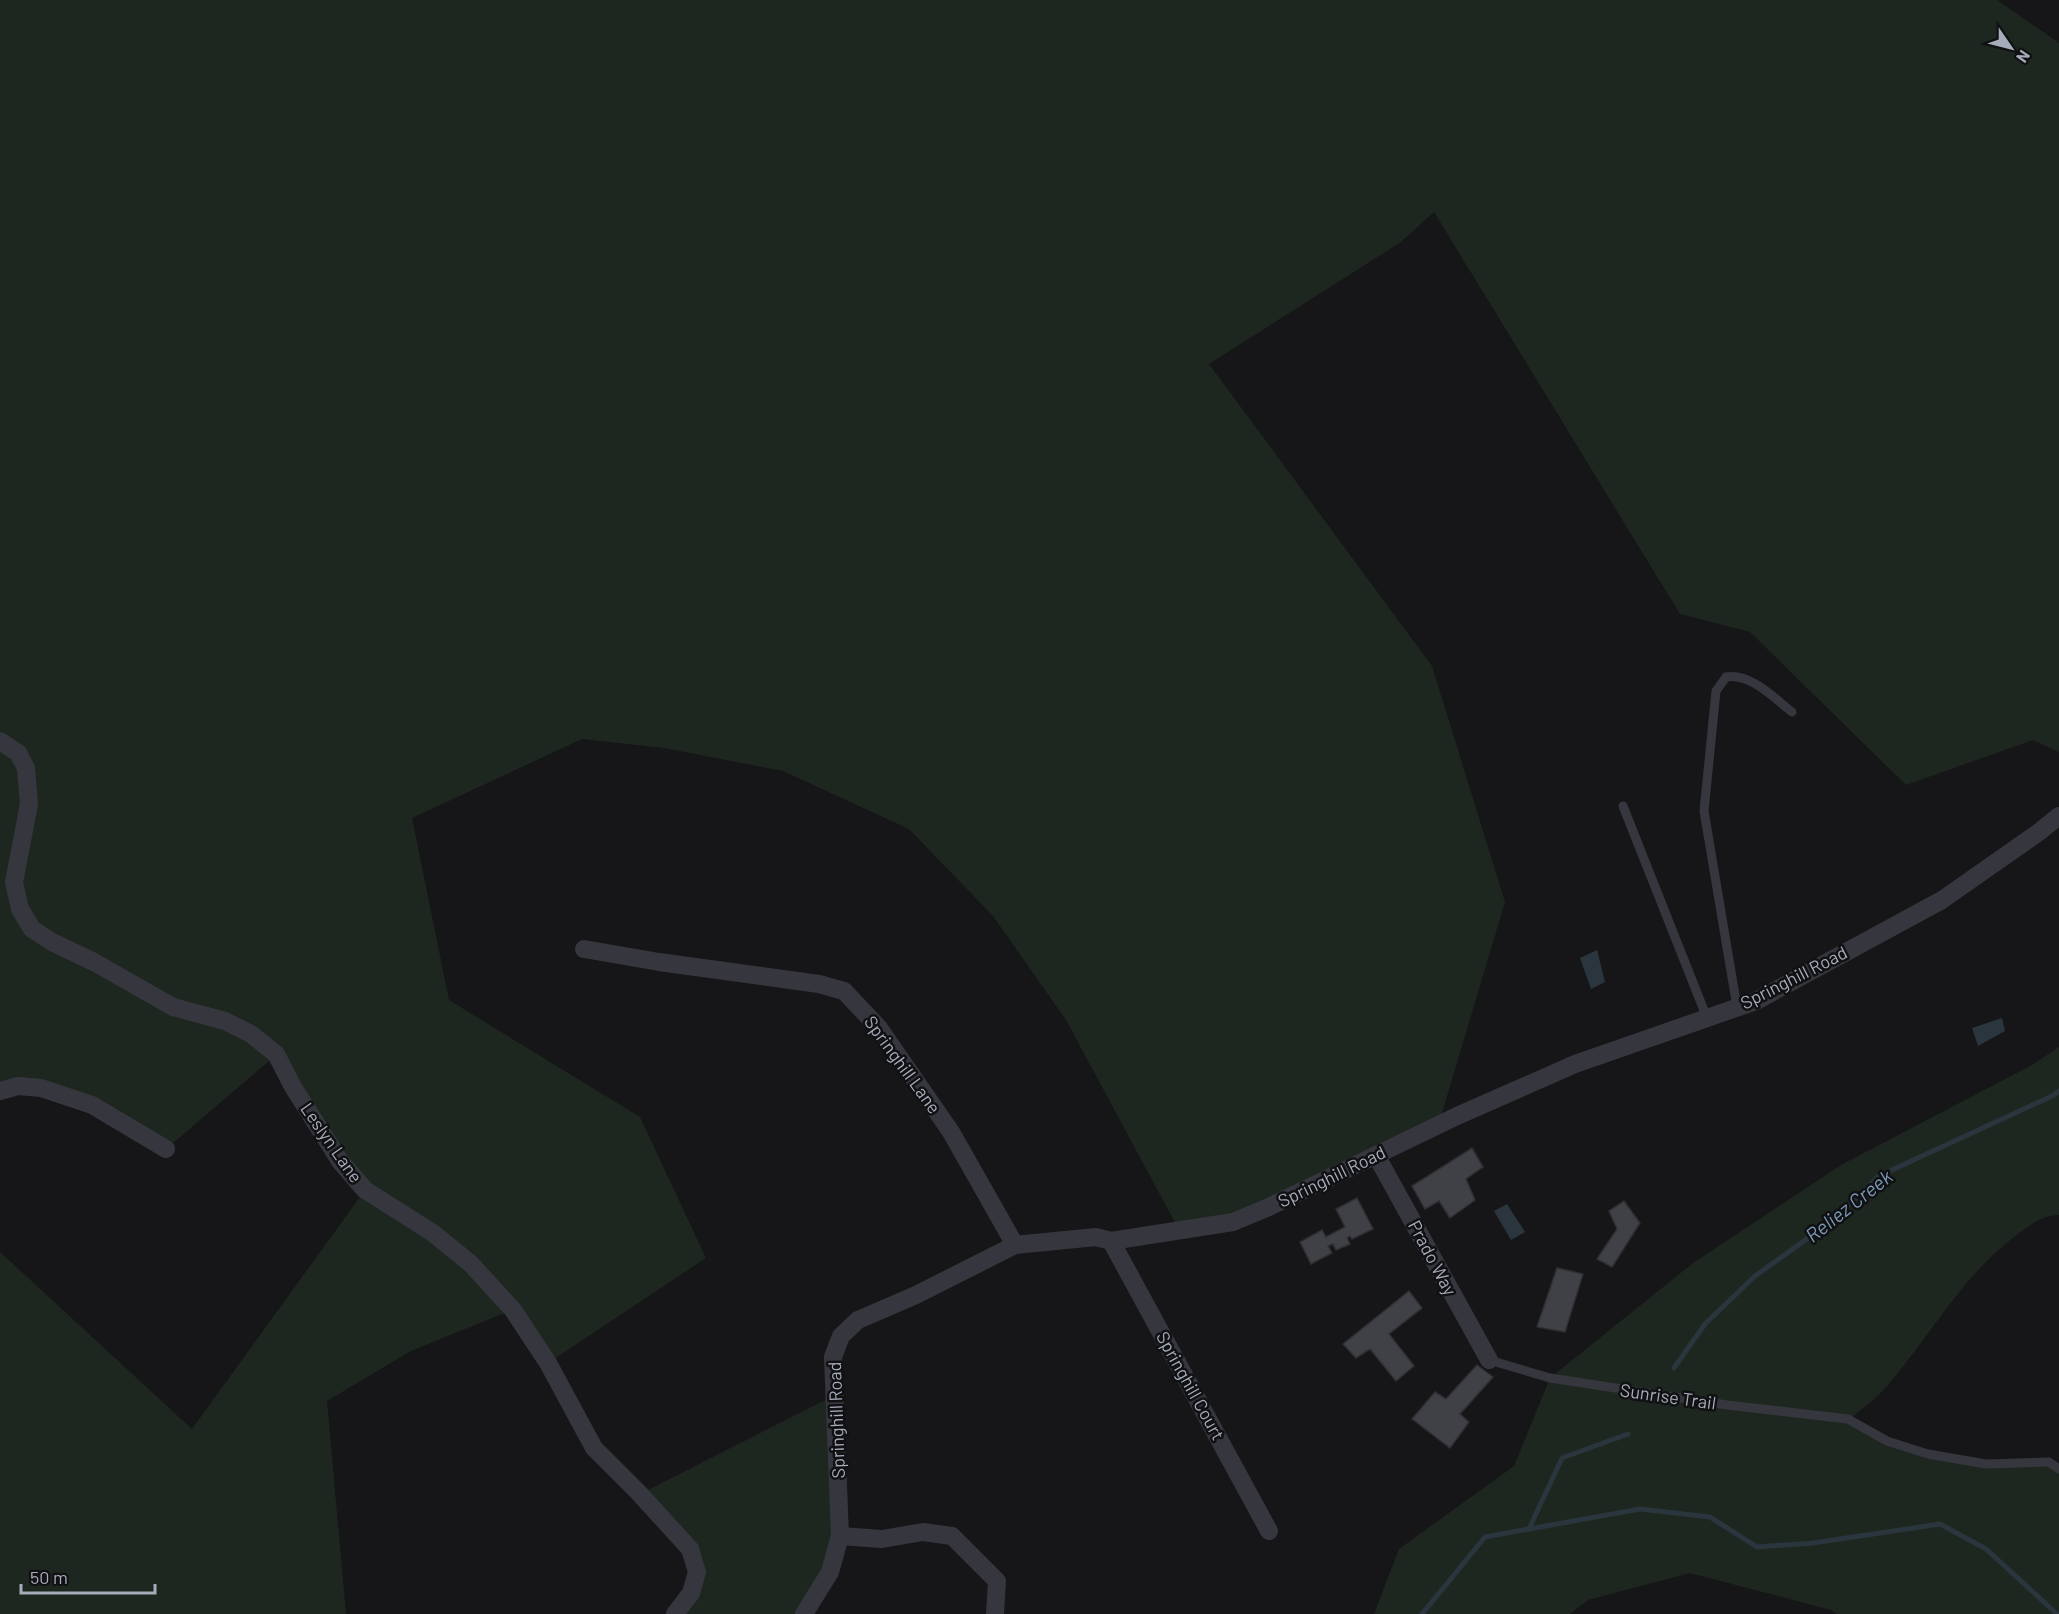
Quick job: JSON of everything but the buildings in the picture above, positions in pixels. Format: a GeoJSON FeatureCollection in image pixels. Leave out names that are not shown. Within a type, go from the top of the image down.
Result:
{"type":"FeatureCollection","features":[{"type":"Feature","properties":{"kind":"street","name":"Leslyn Lane"},"geometry":{"type":"LineString","coordinates":[[0,741],[18,753],[26,768],[29,804],[14,882],[20,909],[32,928],[52,942],[94,962],[173,1007],[225,1021],[251,1034],[276,1054],[309,1113],[346,1168],[365,1190],[433,1233],[478,1271],[513,1310],[548,1363],[594,1449],[639,1493],[690,1549],[697,1572],[691,1593],[675,1614]]}},
{"type":"Feature","properties":{"kind":"street","name":"Springhill Road"},"geometry":{"type":"LineString","coordinates":[[804,1614],[830,1572],[840,1536],[833,1357],[841,1336],[858,1320],[916,1295],[1015,1245],[1096,1237],[1111,1242],[1233,1222],[1269,1207],[1457,1116],[1575,1064],[1756,1000],[1942,900],[2059,816]]}},
{"type":"Feature","properties":{"kind":"street","name":"Springhill Lane"},"geometry":{"type":"LineString","coordinates":[[584,949],[659,962],[819,984],[844,991],[879,1028],[944,1123],[1015,1245]]}},
{"type":"Feature","properties":{"kind":"street"},"geometry":{"type":"LineString","coordinates":[[0,1091],[18,1086],[41,1088],[92,1105],[166,1149]]}},
{"type":"Feature","properties":{"kind":"street","name":"Prado Way"},"geometry":{"type":"LineString","coordinates":[[1376,1155],[1490,1360]]}},
{"type":"Feature","properties":{"kind":"street","name":"Springhill Court"},"geometry":{"type":"LineString","coordinates":[[1111,1242],[1269,1531]]}},
{"type":"Feature","properties":{"kind":"street"},"geometry":{"type":"LineString","coordinates":[[840,1536],[882,1539],[923,1532],[952,1536],[997,1581],[995,1614]]}},
{"type":"Feature","properties":{"kind":"lane"},"geometry":{"type":"LineString","coordinates":[[1737,1007],[1704,811],[1716,691],[1726,677],[1734,676],[1753,682],[1792,712]]}},
{"type":"Feature","properties":{"kind":"lane"},"geometry":{"type":"LineString","coordinates":[[1623,806],[1707,1018]]}},
{"type":"Feature","properties":{"kind":"lane","name":"Sunrise Trail"},"geometry":{"type":"LineString","coordinates":[[1490,1360],[1550,1378],[1727,1405],[1848,1419],[1887,1441],[1928,1454],[1986,1464],[2049,1462],[2059,1469]]}},
{"type":"Feature","properties":{"kind":"shaded area"},"geometry":{"type":"Polygon","coordinates":[[[0,0],[1997,0],[2059,43],[2059,752],[2033,740],[1906,785],[1750,632],[1680,614],[1434,212],[1401,242],[1209,364],[1432,666],[1505,902],[1436,1133],[1269,1207],[1179,1230],[1066,1020],[993,916],[909,829],[783,771],[664,748],[582,739],[412,818],[449,1000],[640,1117],[706,1258],[548,1363],[512,1310],[411,1351],[327,1401],[346,1614],[0,1614],[0,1252],[192,1429],[365,1190],[276,1055],[166,1149],[41,1088],[0,1091],[0,0]]]}},
{"type":"Feature","properties":{"kind":"shaded area"},"geometry":{"type":"Polygon","coordinates":[[[1597,950],[1605,982],[1591,989],[1580,958],[1597,950]]]}},
{"type":"Feature","properties":{"kind":"shaded area"},"geometry":{"type":"Polygon","coordinates":[[[2002,1018],[2005,1031],[1978,1046],[1972,1028],[2002,1018]]]}},
{"type":"Feature","properties":{"kind":"shaded area"},"geometry":{"type":"Polygon","coordinates":[[[2059,1047],[2059,1215],[2044,1218],[2030,1225],[1982,1265],[1887,1386],[1874,1400],[1849,1419],[1887,1441],[1986,1464],[2049,1462],[2059,1467],[2059,1614],[1837,1614],[1831,1610],[1690,1573],[1588,1600],[1570,1614],[1374,1614],[1399,1549],[1514,1466],[1550,1378],[1693,1263],[1841,1165],[2032,1065],[2059,1047]]]}},
{"type":"Feature","properties":{"kind":"shaded area"},"geometry":{"type":"Polygon","coordinates":[[[1507,1204],[1525,1232],[1511,1240],[1494,1211],[1507,1204]]]}},
{"type":"Feature","properties":{"kind":"shaded area"},"geometry":{"type":"Polygon","coordinates":[[[835,1395],[840,1536],[804,1614],[675,1614],[697,1572],[640,1494],[835,1395]]]}},
{"type":"Feature","properties":{"kind":"waterway","name":"Reliez Creek"},"geometry":{"type":"LineString","coordinates":[[1674,1368],[1705,1324],[1755,1276],[1832,1221],[1879,1176],[2059,1091]]}},
{"type":"Feature","properties":{"kind":"waterway","name":"Reliez Creek"},"geometry":{"type":"LineString","coordinates":[[1422,1614],[1485,1537],[1529,1529],[1562,1458],[1628,1434]]}},
{"type":"Feature","properties":{"kind":"waterway"},"geometry":{"type":"LineString","coordinates":[[1529,1529],[1640,1509],[1710,1517],[1757,1547],[1813,1543],[1940,1524],[1986,1549],[2057,1614]]}}]}
